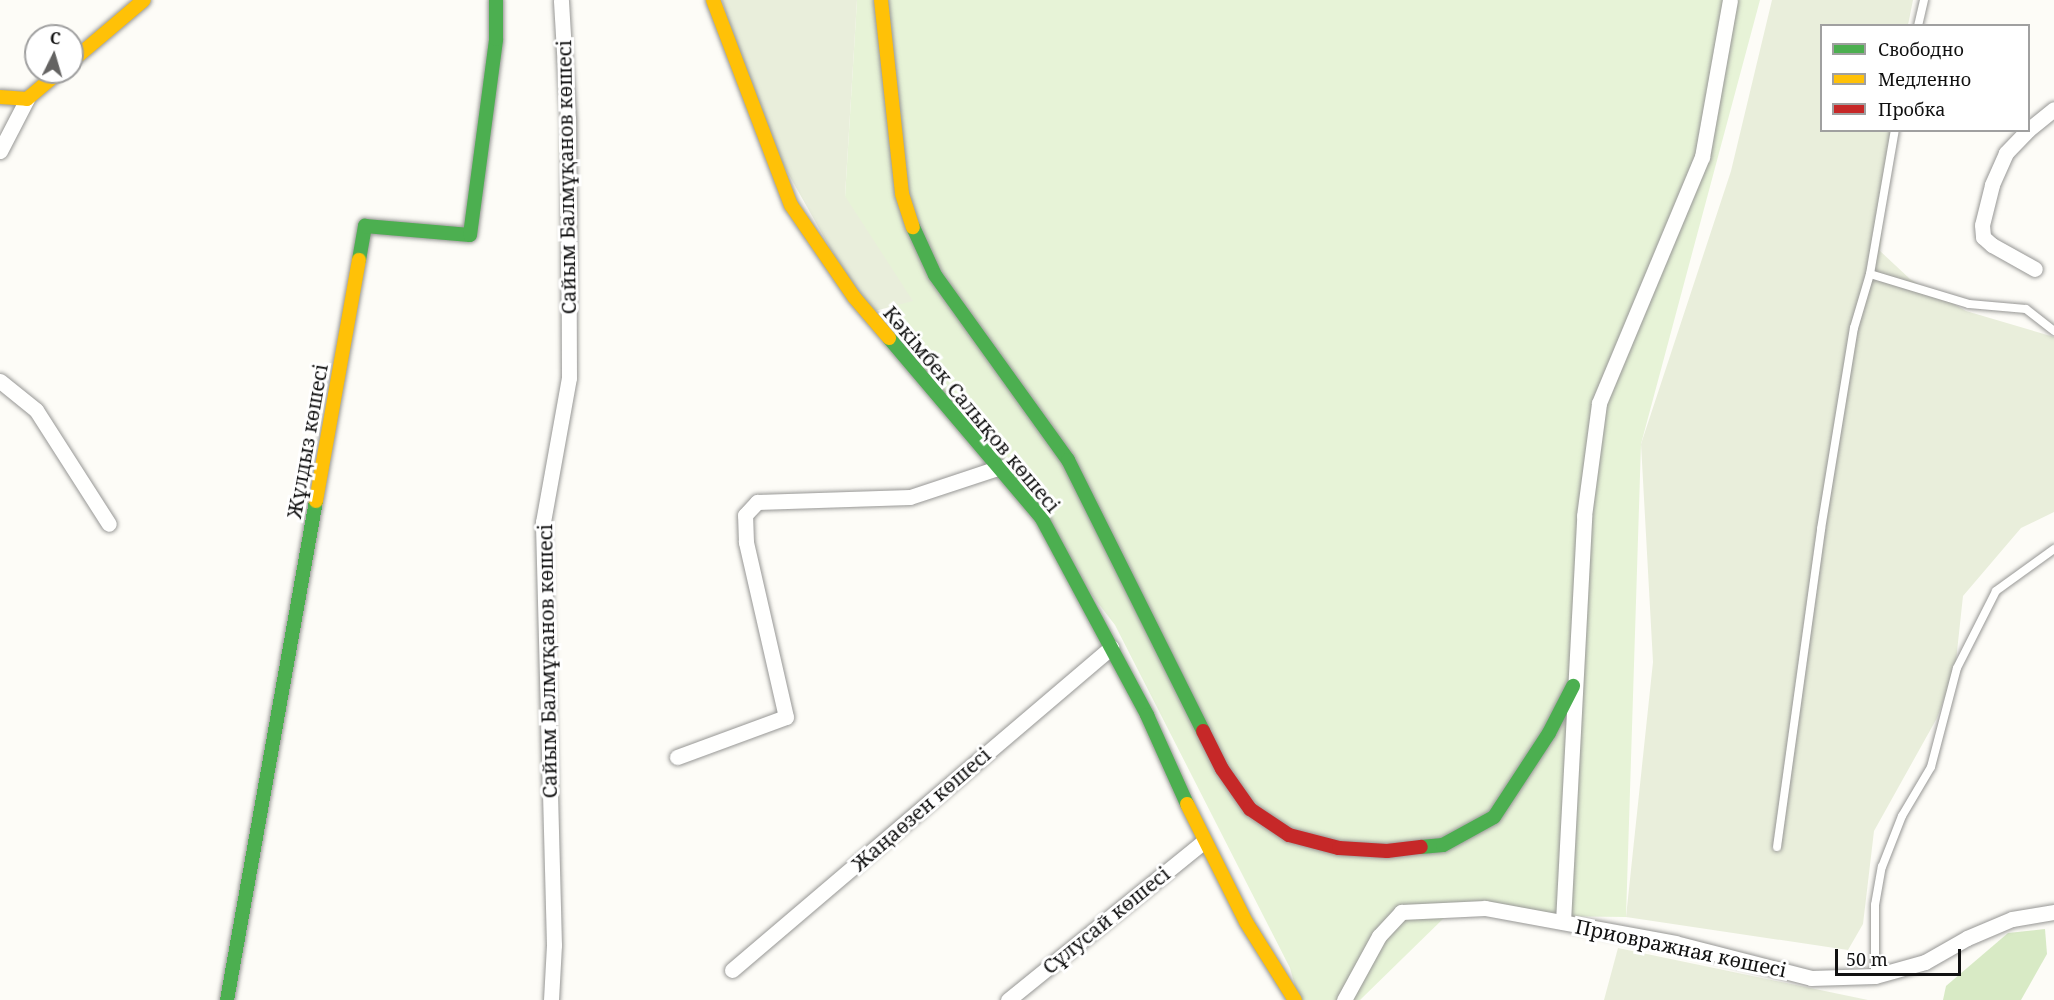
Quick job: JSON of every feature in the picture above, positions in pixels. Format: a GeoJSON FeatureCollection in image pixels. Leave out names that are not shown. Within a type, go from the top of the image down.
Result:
{"type":"FeatureCollection","features":[{"type":"Feature","properties":{"kind":"street"},"geometry":{"type":"LineString","coordinates":[[84,51],[144,0]]}},
{"type":"Feature","properties":{"kind":"street","name":"Жұлдыз көшесі"},"geometry":{"type":"LineString","coordinates":[[227,1000],[365,226],[470,235],[496,39],[496,0]]}},
{"type":"Feature","properties":{"kind":"street","name":"Сайым Балмұқанов көшесі"},"geometry":{"type":"LineString","coordinates":[[551,1000],[554,945],[543,522],[569,378],[568,119],[561,0]]}},
{"type":"Feature","properties":{"kind":"street","name":"Кәкімбек Салықов көшесі"},"geometry":{"type":"LineString","coordinates":[[713,0],[791,205],[854,297],[1041,518],[1148,715],[1204,841],[1246,922],[1295,1000]]}},
{"type":"Feature","properties":{"kind":"street"},"geometry":{"type":"LineString","coordinates":[[881,0],[902,194],[919,243],[935,275],[1068,460],[1222,769],[1250,809],[1289,835],[1339,848],[1387,851],[1443,845],[1494,817],[1549,733],[1573,686]]}},
{"type":"Feature","properties":{"kind":"street"},"geometry":{"type":"LineString","coordinates":[[1563,922],[1573,686],[1584,516],[1599,404],[1702,157],[1730,0]]}},
{"type":"Feature","properties":{"kind":"street"},"geometry":{"type":"LineString","coordinates":[[0,151],[27,99],[45,84]]}},
{"type":"Feature","properties":{"kind":"street"},"geometry":{"type":"LineString","coordinates":[[0,97],[27,99]]}},
{"type":"Feature","properties":{"kind":"street"},"geometry":{"type":"LineString","coordinates":[[2030,128],[2054,109]]}},
{"type":"Feature","properties":{"kind":"street"},"geometry":{"type":"LineString","coordinates":[[2026,132],[2006,153],[1992,185],[1982,225],[1983,237],[1992,245],[2035,269]]}},
{"type":"Feature","properties":{"kind":"street"},"geometry":{"type":"LineString","coordinates":[[0,381],[36,410],[109,524]]}},
{"type":"Feature","properties":{"kind":"street"},"geometry":{"type":"LineString","coordinates":[[677,757],[786,717],[746,542],[745,514],[757,502],[780,499],[910,497],[1000,467]]}},
{"type":"Feature","properties":{"kind":"street","name":"Жаңаөзен көшесі"},"geometry":{"type":"LineString","coordinates":[[732,970],[1111,647]]}},
{"type":"Feature","properties":{"kind":"street","name":"Сұлусай көшесі"},"geometry":{"type":"LineString","coordinates":[[1008,1000],[1204,841]]}},
{"type":"Feature","properties":{"kind":"street","name":"Приовражная көшесі"},"geometry":{"type":"LineString","coordinates":[[1344,1000],[1378,936],[1401,912],[1485,908],[1675,943],[1811,978],[1875,976],[1925,962],[1967,938],[2012,919],[2054,912]]}},
{"type":"Feature","properties":{"kind":"lane"},"geometry":{"type":"LineString","coordinates":[[1918,24],[1924,0]]}},
{"type":"Feature","properties":{"kind":"lane"},"geometry":{"type":"LineString","coordinates":[[1777,847],[1821,530],[1854,328],[1870,274],[1895,132]]}},
{"type":"Feature","properties":{"kind":"lane"},"geometry":{"type":"LineString","coordinates":[[1870,274],[1969,304],[2026,309],[2054,331]]}},
{"type":"Feature","properties":{"kind":"lane"},"geometry":{"type":"LineString","coordinates":[[1875,976],[1875,905],[1882,867],[1902,816],[1931,767],[1957,668],[1996,591],[2054,549]]}},
{"type":"Feature","properties":{"kind":"green space"},"geometry":{"type":"Polygon","coordinates":[[[722,0],[857,0],[845,196],[913,301],[867,313],[759,122],[722,0]]]}},
{"type":"Feature","properties":{"kind":"green space"},"geometry":{"type":"Polygon","coordinates":[[[857,0],[1760,0],[1641,444],[1626,917],[1447,915],[1360,1000],[1299,1000],[1290,968],[1115,625],[938,396],[845,197],[857,0]]]}},
{"type":"Feature","properties":{"kind":"green space"},"geometry":{"type":"Polygon","coordinates":[[[1772,0],[1913,0],[1908,24],[1820,24],[1820,132],[1891,132],[1880,251],[1910,279],[1966,311],[2054,337],[2054,512],[2021,528],[1963,596],[1955,670],[1937,718],[1874,831],[1863,924],[1848,950],[1626,917],[1653,662],[1641,444],[1731,171],[1772,0]]]}},
{"type":"Feature","properties":{"kind":"green space"},"geometry":{"type":"Polygon","coordinates":[[[2045,929],[2047,954],[2021,1000],[1943,1000],[1946,986],[2008,933],[2045,929]]]}},
{"type":"Feature","properties":{"kind":"green space"},"geometry":{"type":"Polygon","coordinates":[[[1618,948],[1868,1000],[1604,1000],[1618,948]]]}},
{"type":"Feature","properties":{"kind":"traffic: fast"},"geometry":{"type":"LineString","coordinates":[[359,260],[365,226],[470,235],[496,39],[496,0]]}},
{"type":"Feature","properties":{"kind":"traffic: fast"},"geometry":{"type":"LineString","coordinates":[[913,227],[935,275],[1068,460],[1203,731]]}},
{"type":"Feature","properties":{"kind":"traffic: fast"},"geometry":{"type":"LineString","coordinates":[[889,338],[1041,517],[1147,715],[1187,804]]}},
{"type":"Feature","properties":{"kind":"traffic: fast"},"geometry":{"type":"LineString","coordinates":[[227,1000],[316,501]]}},
{"type":"Feature","properties":{"kind":"traffic: fast"},"geometry":{"type":"LineString","coordinates":[[1421,847],[1443,845],[1494,817],[1549,733],[1573,686]]}},
{"type":"Feature","properties":{"kind":"traffic: slow"},"geometry":{"type":"LineString","coordinates":[[84,51],[144,0]]}},
{"type":"Feature","properties":{"kind":"traffic: slow"},"geometry":{"type":"LineString","coordinates":[[713,0],[791,205],[854,297],[889,338]]}},
{"type":"Feature","properties":{"kind":"traffic: slow"},"geometry":{"type":"LineString","coordinates":[[881,0],[902,194],[913,227]]}},
{"type":"Feature","properties":{"kind":"traffic: slow"},"geometry":{"type":"LineString","coordinates":[[0,97],[27,99],[45,84]]}},
{"type":"Feature","properties":{"kind":"traffic: slow"},"geometry":{"type":"LineString","coordinates":[[316,501],[359,260]]}},
{"type":"Feature","properties":{"kind":"traffic: slow"},"geometry":{"type":"LineString","coordinates":[[1187,804],[1246,922],[1295,1000]]}},
{"type":"Feature","properties":{"kind":"traffic: jam"},"geometry":{"type":"LineString","coordinates":[[1203,731],[1222,769],[1250,809],[1289,835],[1339,848],[1387,851],[1421,847]]}}]}
